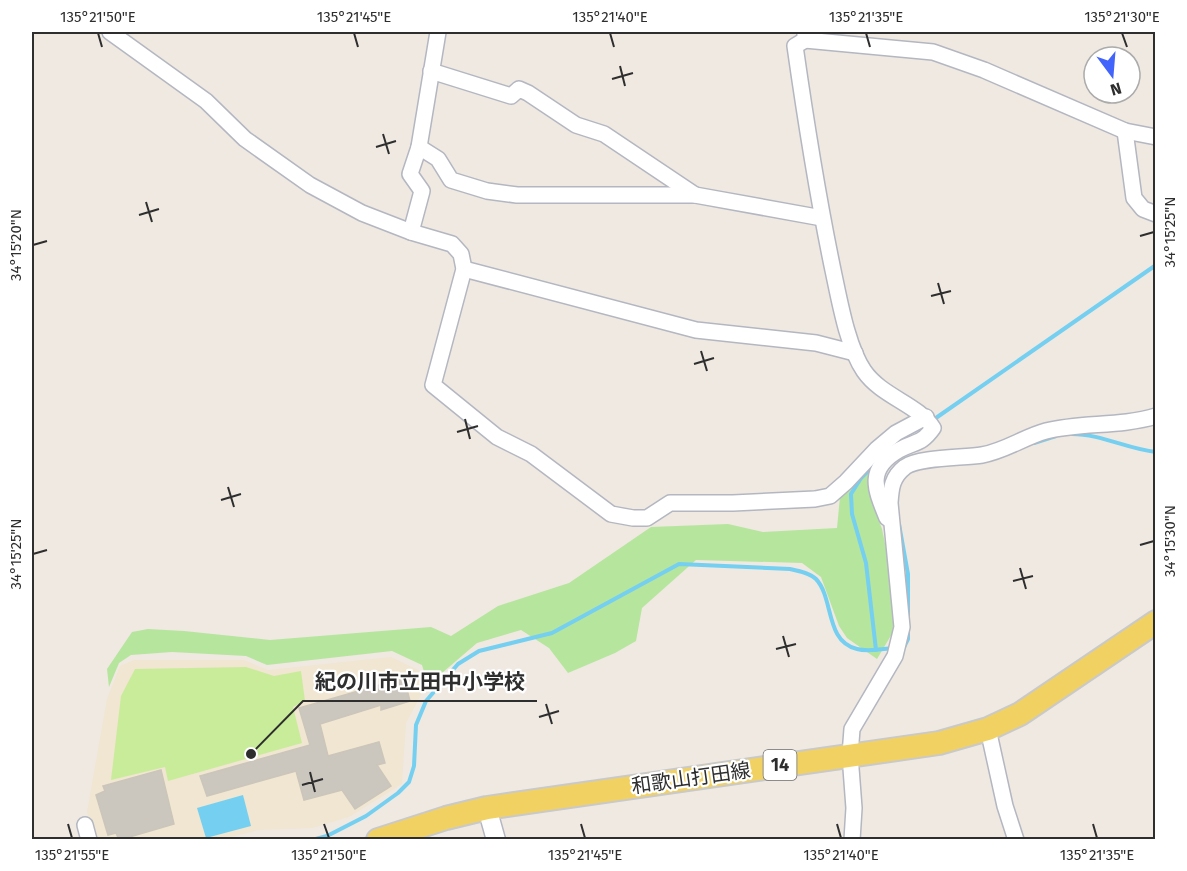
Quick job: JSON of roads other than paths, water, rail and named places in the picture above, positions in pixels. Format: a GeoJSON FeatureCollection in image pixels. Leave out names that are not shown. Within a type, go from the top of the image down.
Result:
{"type":"FeatureCollection","features":[{"type":"Feature","properties":{"kind":"main road","name":"和歌山打田線"},"geometry":{"type":"LineString","coordinates":[[378,840],[446,818],[487,808],[939,743],[988,729],[1020,714],[1155,622]]}},
{"type":"Feature","properties":{"kind":"street"},"geometry":{"type":"LineString","coordinates":[[110,32],[206,100],[245,139],[310,185],[362,213],[411,232],[452,244],[461,254],[464,269],[433,385],[497,437],[531,454],[611,514],[647,518],[670,503],[733,503],[815,499],[830,496],[896,433],[926,417]]}},
{"type":"Feature","properties":{"kind":"street"},"geometry":{"type":"LineString","coordinates":[[411,232],[422,191],[410,174],[418,147],[438,32]]}},
{"type":"Feature","properties":{"kind":"street"},"geometry":{"type":"LineString","coordinates":[[891,526],[876,492],[876,474],[881,464],[898,450],[926,439],[933,428],[926,417],[878,386],[863,370],[855,353],[842,310],[822,218],[795,46],[805,36],[933,52],[984,70],[1125,131],[1155,137]]}},
{"type":"Feature","properties":{"kind":"street"},"geometry":{"type":"LineString","coordinates":[[431,71],[511,96],[519,89],[528,93],[576,124],[604,134],[695,195]]}},
{"type":"Feature","properties":{"kind":"street"},"geometry":{"type":"LineString","coordinates":[[1125,131],[1134,198],[1143,209],[1155,214]]}},
{"type":"Feature","properties":{"kind":"street"},"geometry":{"type":"LineString","coordinates":[[418,147],[438,159],[451,180],[487,191],[517,195],[695,195],[822,218]]}},
{"type":"Feature","properties":{"kind":"street"},"geometry":{"type":"LineString","coordinates":[[464,269],[696,330],[816,343],[855,353]]}},
{"type":"Feature","properties":{"kind":"street"},"geometry":{"type":"LineString","coordinates":[[852,840],[854,808],[850,755],[852,729],[895,656],[902,627],[891,526],[891,485],[898,473],[908,465],[1002,450],[1047,431],[1140,421],[1155,416]]}},
{"type":"Feature","properties":{"kind":"street"},"geometry":{"type":"LineString","coordinates":[[988,729],[1005,806],[1016,840]]}},
{"type":"Feature","properties":{"kind":"street"},"geometry":{"type":"LineString","coordinates":[[487,808],[496,840]]}},
{"type":"Feature","properties":{"kind":"water"},"geometry":{"type":"Polygon","coordinates":[[[243,795],[251,826],[206,838],[197,808],[243,795]]]}},
{"type":"Feature","properties":{"kind":"waterway"},"geometry":{"type":"LineString","coordinates":[[933,420],[1156,265]]}},
{"type":"Feature","properties":{"kind":"waterway"},"geometry":{"type":"LineString","coordinates":[[1072,434],[1093,436],[1156,452]]}},
{"type":"Feature","properties":{"kind":"waterway"},"geometry":{"type":"LineString","coordinates":[[1034,443],[1056,436]]}},
{"type":"Feature","properties":{"kind":"waterway"},"geometry":{"type":"LineString","coordinates":[[875,464],[861,478],[851,494],[852,514],[866,563],[876,650]]}},
{"type":"Feature","properties":{"kind":"waterway"},"geometry":{"type":"LineString","coordinates":[[899,524],[908,574],[908,621]]}},
{"type":"Feature","properties":{"kind":"waterway"},"geometry":{"type":"LineString","coordinates":[[312,840],[327,836],[366,816],[398,793],[409,782],[414,766],[416,725],[426,701],[458,664],[479,651],[552,633],[679,564],[790,569],[808,574],[814,577],[822,587],[835,629],[847,645],[866,650],[894,648]]}},
{"type":"Feature","properties":{"kind":"waterway"},"geometry":{"type":"LineString","coordinates":[[904,647],[908,639],[908,628]]}},
{"type":"Feature","properties":{"kind":"place","name":"紀の川市立田中小学校"},"geometry":{"type":"Point","coordinates":[251,754]}}]}
